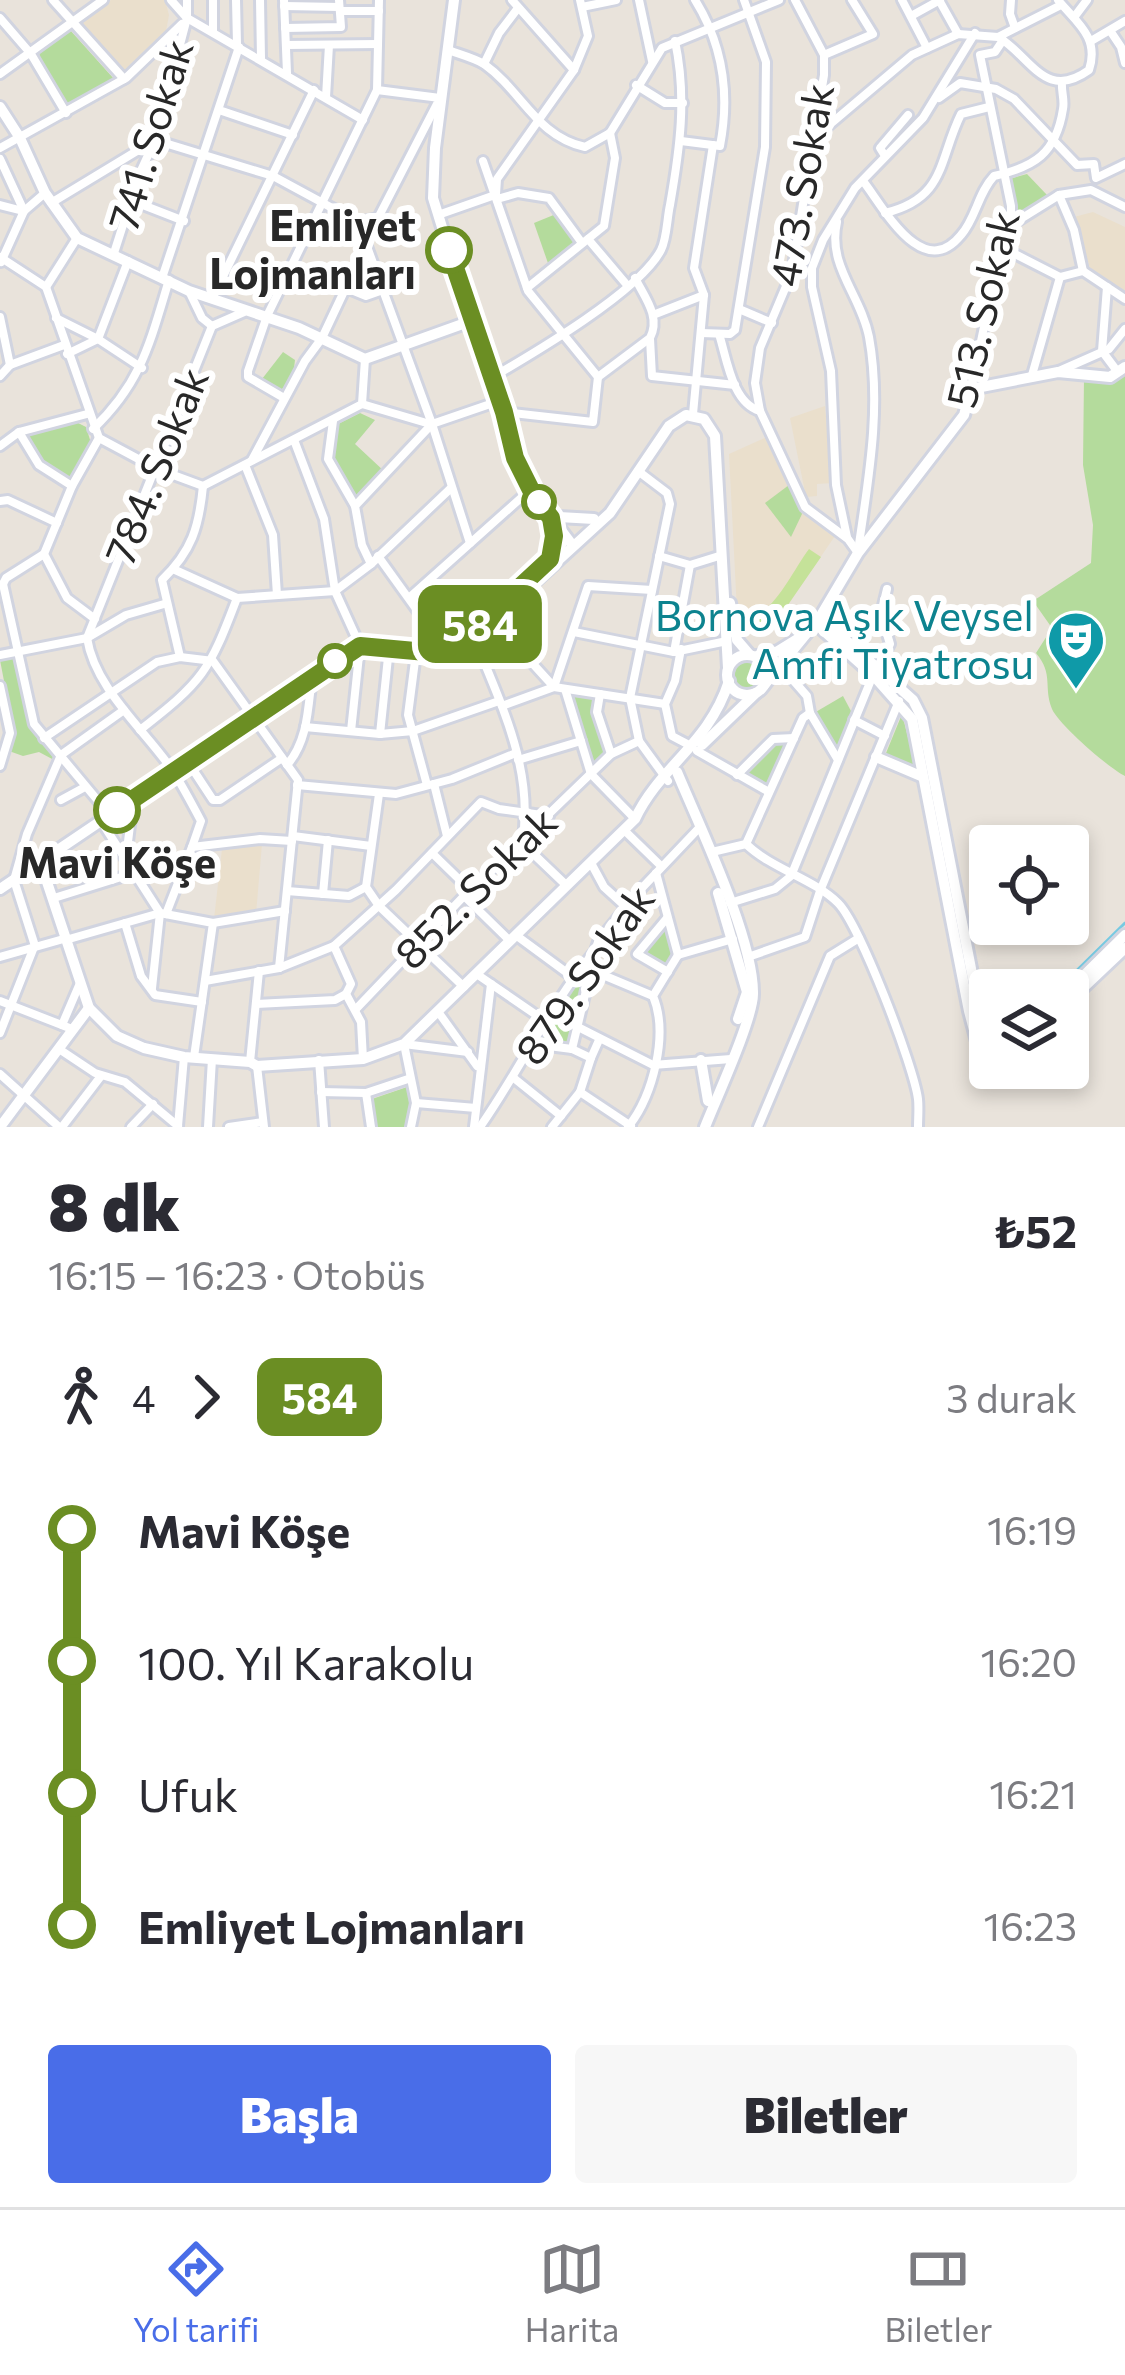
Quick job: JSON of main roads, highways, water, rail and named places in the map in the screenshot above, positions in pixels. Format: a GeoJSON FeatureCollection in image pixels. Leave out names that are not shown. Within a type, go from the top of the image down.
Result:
{"type":"FeatureCollection","features":[{"type":"Feature","properties":{"kind":"main road"},"geometry":{"type":"LineString","coordinates":[[454,0],[433,198],[515,458],[574,541]]}},
{"type":"Feature","properties":{"kind":"main road"},"geometry":{"type":"LineString","coordinates":[[0,107],[48,198],[77,238],[189,291],[267,316],[365,359],[471,322]]}},
{"type":"Feature","properties":{"kind":"main road","name":"513. Sokak"},"geometry":{"type":"LineString","coordinates":[[697,746],[760,689],[817,620],[858,553],[964,416],[971,389],[1032,375],[1058,372],[1104,378],[1122,370]]}},
{"type":"Feature","properties":{"kind":"main road"},"geometry":{"type":"LineString","coordinates":[[0,889],[360,646],[458,652],[614,503],[675,419],[693,414],[704,419],[716,436],[719,556],[737,640],[767,671],[760,689],[743,694],[729,675],[722,575]]}},
{"type":"Feature","properties":{"kind":"main road"},"geometry":{"type":"LineString","coordinates":[[448,654],[550,559],[610,513],[614,503]]}},
{"type":"Feature","properties":{"kind":"main road"},"geometry":{"type":"LineString","coordinates":[[555,517],[594,519]]}},
{"type":"Feature","properties":{"kind":"main road"},"geometry":{"type":"LineString","coordinates":[[550,559],[555,517]]}},
{"type":"Feature","properties":{"kind":"main road"},"geometry":{"type":"LineString","coordinates":[[40,861],[89,1008],[117,1036],[144,1048],[253,1064],[363,1058],[404,1044],[440,1013],[624,830],[697,746],[711,724],[736,658],[790,645],[817,620],[913,700],[922,718],[971,969]]}},
{"type":"Feature","properties":{"kind":"main road"},"geometry":{"type":"LineString","coordinates":[[875,672],[912,718],[969,1010]]}},
{"type":"Feature","properties":{"kind":"main road"},"geometry":{"type":"LineString","coordinates":[[876,757],[923,778]]}},
{"type":"Feature","properties":{"kind":"main road"},"geometry":{"type":"LineString","coordinates":[[669,773],[698,830],[747,992],[701,1127]]}},
{"type":"Feature","properties":{"kind":"main road"},"geometry":{"type":"LineString","coordinates":[[669,773],[710,852],[747,957],[754,997],[701,1127]]}},
{"type":"Feature","properties":{"kind":"main road"},"geometry":{"type":"LineString","coordinates":[[1089,970],[1125,934]]}},
{"type":"Feature","properties":{"kind":"main road"},"geometry":{"type":"LineString","coordinates":[[1089,981],[1125,948]]}},
{"type":"Feature","properties":{"kind":"main road"},"geometry":{"type":"LineString","coordinates":[[4,1122],[59,1049],[68,1028],[89,1008]]}},
{"type":"Feature","properties":{"kind":"main road"},"geometry":{"type":"LineString","coordinates":[[701,1060],[708,1101]]}},
{"type":"Feature","properties":{"kind":"waterway"},"geometry":{"type":"LineString","coordinates":[[1078,969],[1125,923]]}},
{"type":"Feature","properties":{"kind":"place","name":"Emliyet Lojmanları"},"geometry":{"type":"Point","coordinates":[449,250]}},
{"type":"Feature","properties":{"kind":"place","name":"Bornova Aşık Veysel Amfi Tiyatrosu"},"geometry":{"type":"Point","coordinates":[1076,691]}},
{"type":"Feature","properties":{"kind":"place","name":"Mavi Köşe"},"geometry":{"type":"Point","coordinates":[117,810]}}]}
